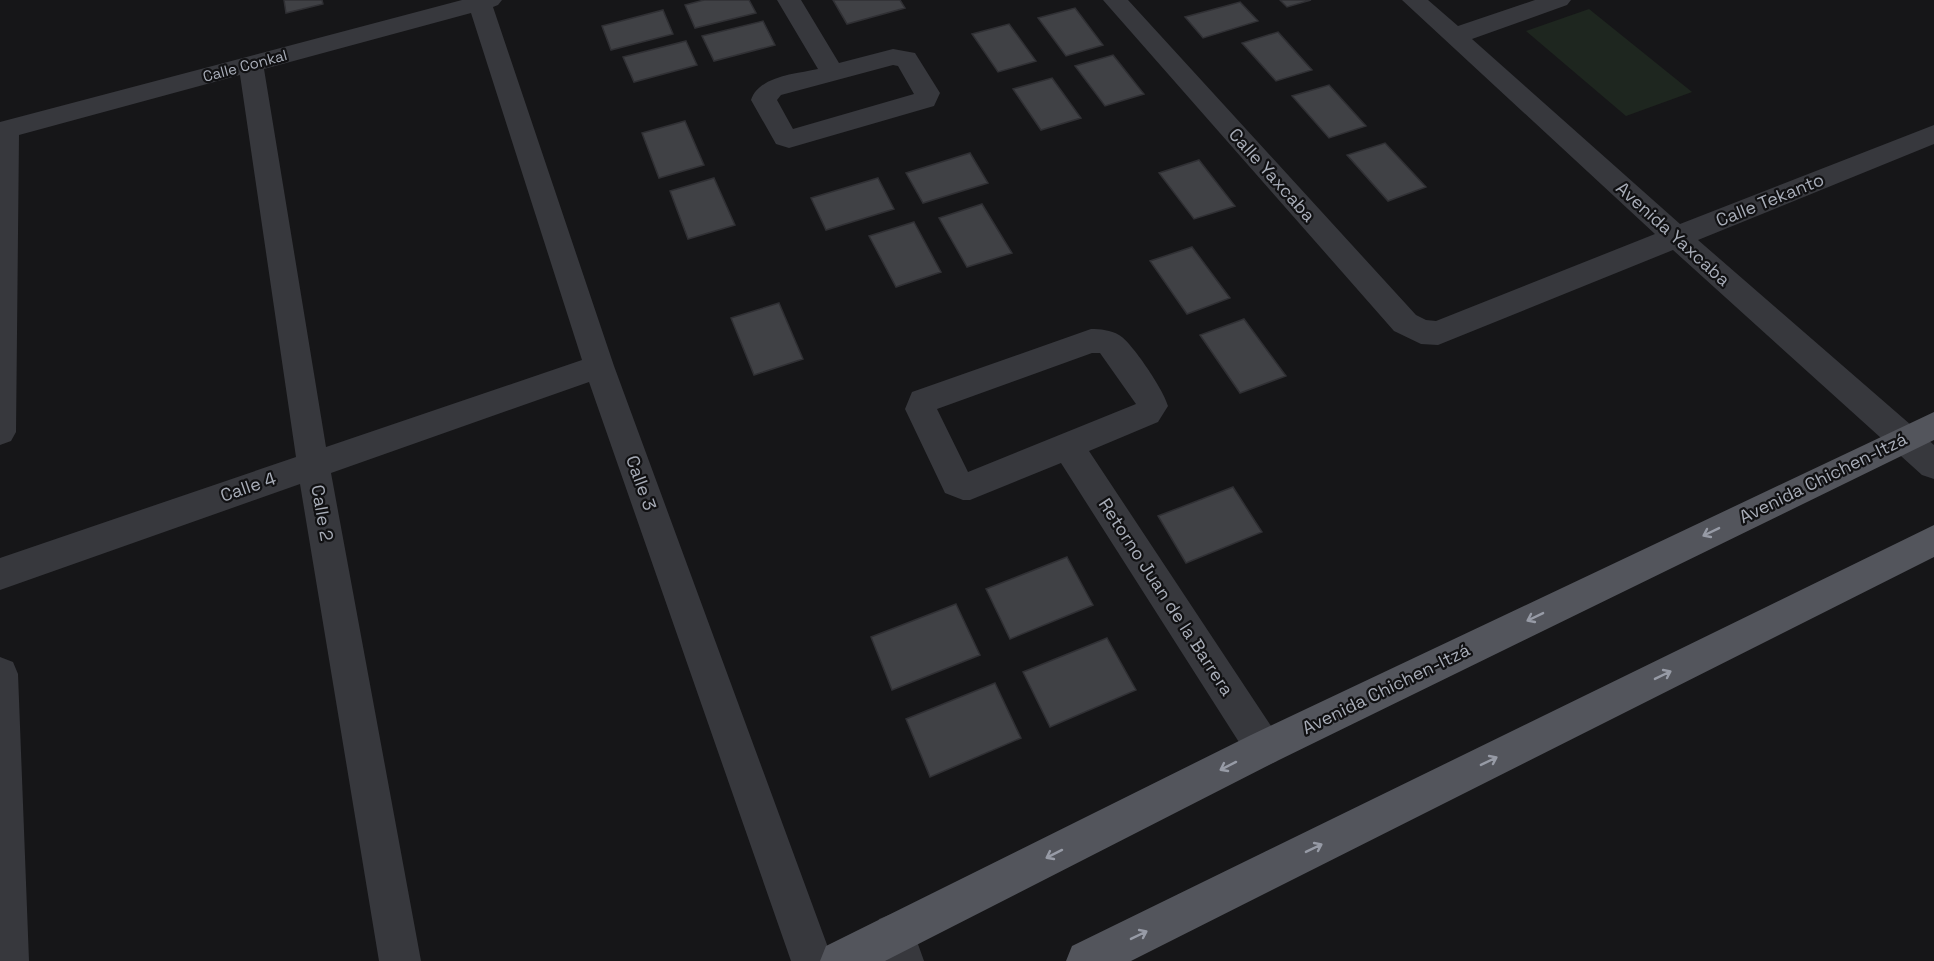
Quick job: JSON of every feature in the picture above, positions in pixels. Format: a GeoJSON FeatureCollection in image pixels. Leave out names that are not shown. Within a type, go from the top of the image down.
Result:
{"type":"FeatureCollection","features":[{"type":"Feature","properties":{"kind":"main road","name":"Avenida Chichen-Itzá"},"geometry":{"type":"LineString","coordinates":[[841,961],[899,948],[1264,748],[1919,432]]}},
{"type":"Feature","properties":{"kind":"main road"},"geometry":{"type":"LineString","coordinates":[[1087,961],[1934,540]]}},
{"type":"Feature","properties":{"kind":"street"},"geometry":{"type":"LineString","coordinates":[[789,0],[834,73]]}},
{"type":"Feature","properties":{"kind":"street","name":"Calle Yaxcaba"},"geometry":{"type":"LineString","coordinates":[[1115,0],[1405,323],[1420,332],[1438,333]]}},
{"type":"Feature","properties":{"kind":"street","name":"Avenida Yaxcaba"},"geometry":{"type":"LineString","coordinates":[[1414,0],[1677,238],[1919,432],[1934,465]]}},
{"type":"Feature","properties":{"kind":"street"},"geometry":{"type":"LineString","coordinates":[[1454,36],[1559,0]]}},
{"type":"Feature","properties":{"kind":"street","name":"Calle Conkal"},"geometry":{"type":"LineString","coordinates":[[3,130],[485,1]]}},
{"type":"Feature","properties":{"kind":"street","name":"Calle 3"},"geometry":{"type":"LineString","coordinates":[[485,1],[599,366],[812,961]]}},
{"type":"Feature","properties":{"kind":"street"},"geometry":{"type":"LineString","coordinates":[[900,57],[906,58],[927,93],[927,97],[925,100],[794,139],[785,138],[764,100],[766,94],[772,89],[834,73],[900,57]]}},
{"type":"Feature","properties":{"kind":"street","name":"Calle 2"},"geometry":{"type":"LineString","coordinates":[[251,64],[313,464],[400,961]]}},
{"type":"Feature","properties":{"kind":"street"},"geometry":{"type":"LineString","coordinates":[[0,432],[3,130]]}},
{"type":"Feature","properties":{"kind":"street","name":"Calle Tekanto"},"geometry":{"type":"LineString","coordinates":[[1438,333],[1934,134]]}},
{"type":"Feature","properties":{"kind":"street"},"geometry":{"type":"LineString","coordinates":[[1101,340],[1110,344],[1150,397],[1152,406],[1147,413],[1068,446],[970,486],[963,486],[957,483],[921,409],[923,401],[1091,341],[1101,340]]}},
{"type":"Feature","properties":{"kind":"street","name":"Calle 4"},"geometry":{"type":"LineString","coordinates":[[0,574],[599,366]]}},
{"type":"Feature","properties":{"kind":"street","name":"Retorno Juan de la Barrera"},"geometry":{"type":"LineString","coordinates":[[1068,446],[1264,748]]}},
{"type":"Feature","properties":{"kind":"street"},"geometry":{"type":"LineString","coordinates":[[0,674],[8,961]]}},
{"type":"Feature","properties":{"kind":"shaded area"},"geometry":{"type":"Polygon","coordinates":[[[1589,9],[1692,92],[1626,116],[1526,31],[1589,9]]]}},
{"type":"Feature","properties":{"kind":"building"},"geometry":{"type":"Polygon","coordinates":[[[284,0],[322,0],[323,4],[286,13],[284,0]]]}},
{"type":"Feature","properties":{"kind":"building"},"geometry":{"type":"Polygon","coordinates":[[[704,0],[749,0],[756,13],[695,28],[685,5],[704,0]]]}},
{"type":"Feature","properties":{"kind":"building"},"geometry":{"type":"Polygon","coordinates":[[[833,0],[900,0],[905,8],[847,24],[833,0]]]}},
{"type":"Feature","properties":{"kind":"building"},"geometry":{"type":"Polygon","coordinates":[[[1280,0],[1311,0],[1287,7],[1280,0]]]}},
{"type":"Feature","properties":{"kind":"building"},"geometry":{"type":"Polygon","coordinates":[[[1240,2],[1258,21],[1203,38],[1185,17],[1240,2]]]}},
{"type":"Feature","properties":{"kind":"building"},"geometry":{"type":"Polygon","coordinates":[[[1075,8],[1103,45],[1066,56],[1038,18],[1075,8]]]}},
{"type":"Feature","properties":{"kind":"building"},"geometry":{"type":"Polygon","coordinates":[[[663,10],[673,34],[611,50],[602,26],[663,10]]]}},
{"type":"Feature","properties":{"kind":"building"},"geometry":{"type":"Polygon","coordinates":[[[763,21],[775,45],[714,61],[702,36],[763,21]]]}},
{"type":"Feature","properties":{"kind":"building"},"geometry":{"type":"Polygon","coordinates":[[[1009,24],[1036,61],[998,72],[972,34],[1009,24]]]}},
{"type":"Feature","properties":{"kind":"building"},"geometry":{"type":"Polygon","coordinates":[[[1278,32],[1312,70],[1276,81],[1242,43],[1278,32]]]}},
{"type":"Feature","properties":{"kind":"building"},"geometry":{"type":"Polygon","coordinates":[[[686,41],[697,65],[634,82],[623,57],[686,41]]]}},
{"type":"Feature","properties":{"kind":"building"},"geometry":{"type":"Polygon","coordinates":[[[1113,55],[1144,94],[1105,106],[1075,66],[1113,55]]]}},
{"type":"Feature","properties":{"kind":"building"},"geometry":{"type":"Polygon","coordinates":[[[1052,78],[1081,118],[1041,130],[1013,89],[1052,78]]]}},
{"type":"Feature","properties":{"kind":"building"},"geometry":{"type":"Polygon","coordinates":[[[1329,85],[1366,126],[1329,138],[1292,96],[1329,85]]]}},
{"type":"Feature","properties":{"kind":"building"},"geometry":{"type":"Polygon","coordinates":[[[685,121],[704,165],[659,178],[642,133],[685,121]]]}},
{"type":"Feature","properties":{"kind":"building"},"geometry":{"type":"Polygon","coordinates":[[[1385,143],[1426,187],[1388,201],[1347,155],[1385,143]]]}},
{"type":"Feature","properties":{"kind":"building"},"geometry":{"type":"Polygon","coordinates":[[[970,153],[988,183],[923,203],[906,173],[970,153]]]}},
{"type":"Feature","properties":{"kind":"building"},"geometry":{"type":"Polygon","coordinates":[[[1199,160],[1235,206],[1194,219],[1159,173],[1199,160]]]}},
{"type":"Feature","properties":{"kind":"building"},"geometry":{"type":"Polygon","coordinates":[[[714,178],[735,225],[688,239],[670,191],[714,178]]]}},
{"type":"Feature","properties":{"kind":"building"},"geometry":{"type":"Polygon","coordinates":[[[878,178],[894,209],[826,230],[811,198],[878,178]]]}},
{"type":"Feature","properties":{"kind":"building"},"geometry":{"type":"Polygon","coordinates":[[[982,204],[1012,253],[967,267],[939,218],[982,204]]]}},
{"type":"Feature","properties":{"kind":"building"},"geometry":{"type":"Polygon","coordinates":[[[914,222],[941,272],[896,287],[869,236],[914,222]]]}},
{"type":"Feature","properties":{"kind":"building"},"geometry":{"type":"Polygon","coordinates":[[[1192,247],[1230,298],[1187,314],[1150,261],[1192,247]]]}},
{"type":"Feature","properties":{"kind":"building"},"geometry":{"type":"Polygon","coordinates":[[[779,303],[803,359],[754,375],[731,318],[779,303]]]}},
{"type":"Feature","properties":{"kind":"building"},"geometry":{"type":"Polygon","coordinates":[[[1244,319],[1286,376],[1240,393],[1200,335],[1244,319]]]}},
{"type":"Feature","properties":{"kind":"building"},"geometry":{"type":"Polygon","coordinates":[[[1233,487],[1262,532],[1186,563],[1158,516],[1233,487]]]}},
{"type":"Feature","properties":{"kind":"building"},"geometry":{"type":"Polygon","coordinates":[[[1067,557],[1093,605],[1010,639],[986,589],[1067,557]]]}},
{"type":"Feature","properties":{"kind":"building"},"geometry":{"type":"Polygon","coordinates":[[[956,604],[980,655],[892,690],[871,637],[956,604]]]}},
{"type":"Feature","properties":{"kind":"building"},"geometry":{"type":"Polygon","coordinates":[[[1107,638],[1136,690],[1050,727],[1023,672],[1107,638]]]}},
{"type":"Feature","properties":{"kind":"building"},"geometry":{"type":"Polygon","coordinates":[[[995,683],[1021,738],[930,777],[906,719],[995,683]]]}}]}
